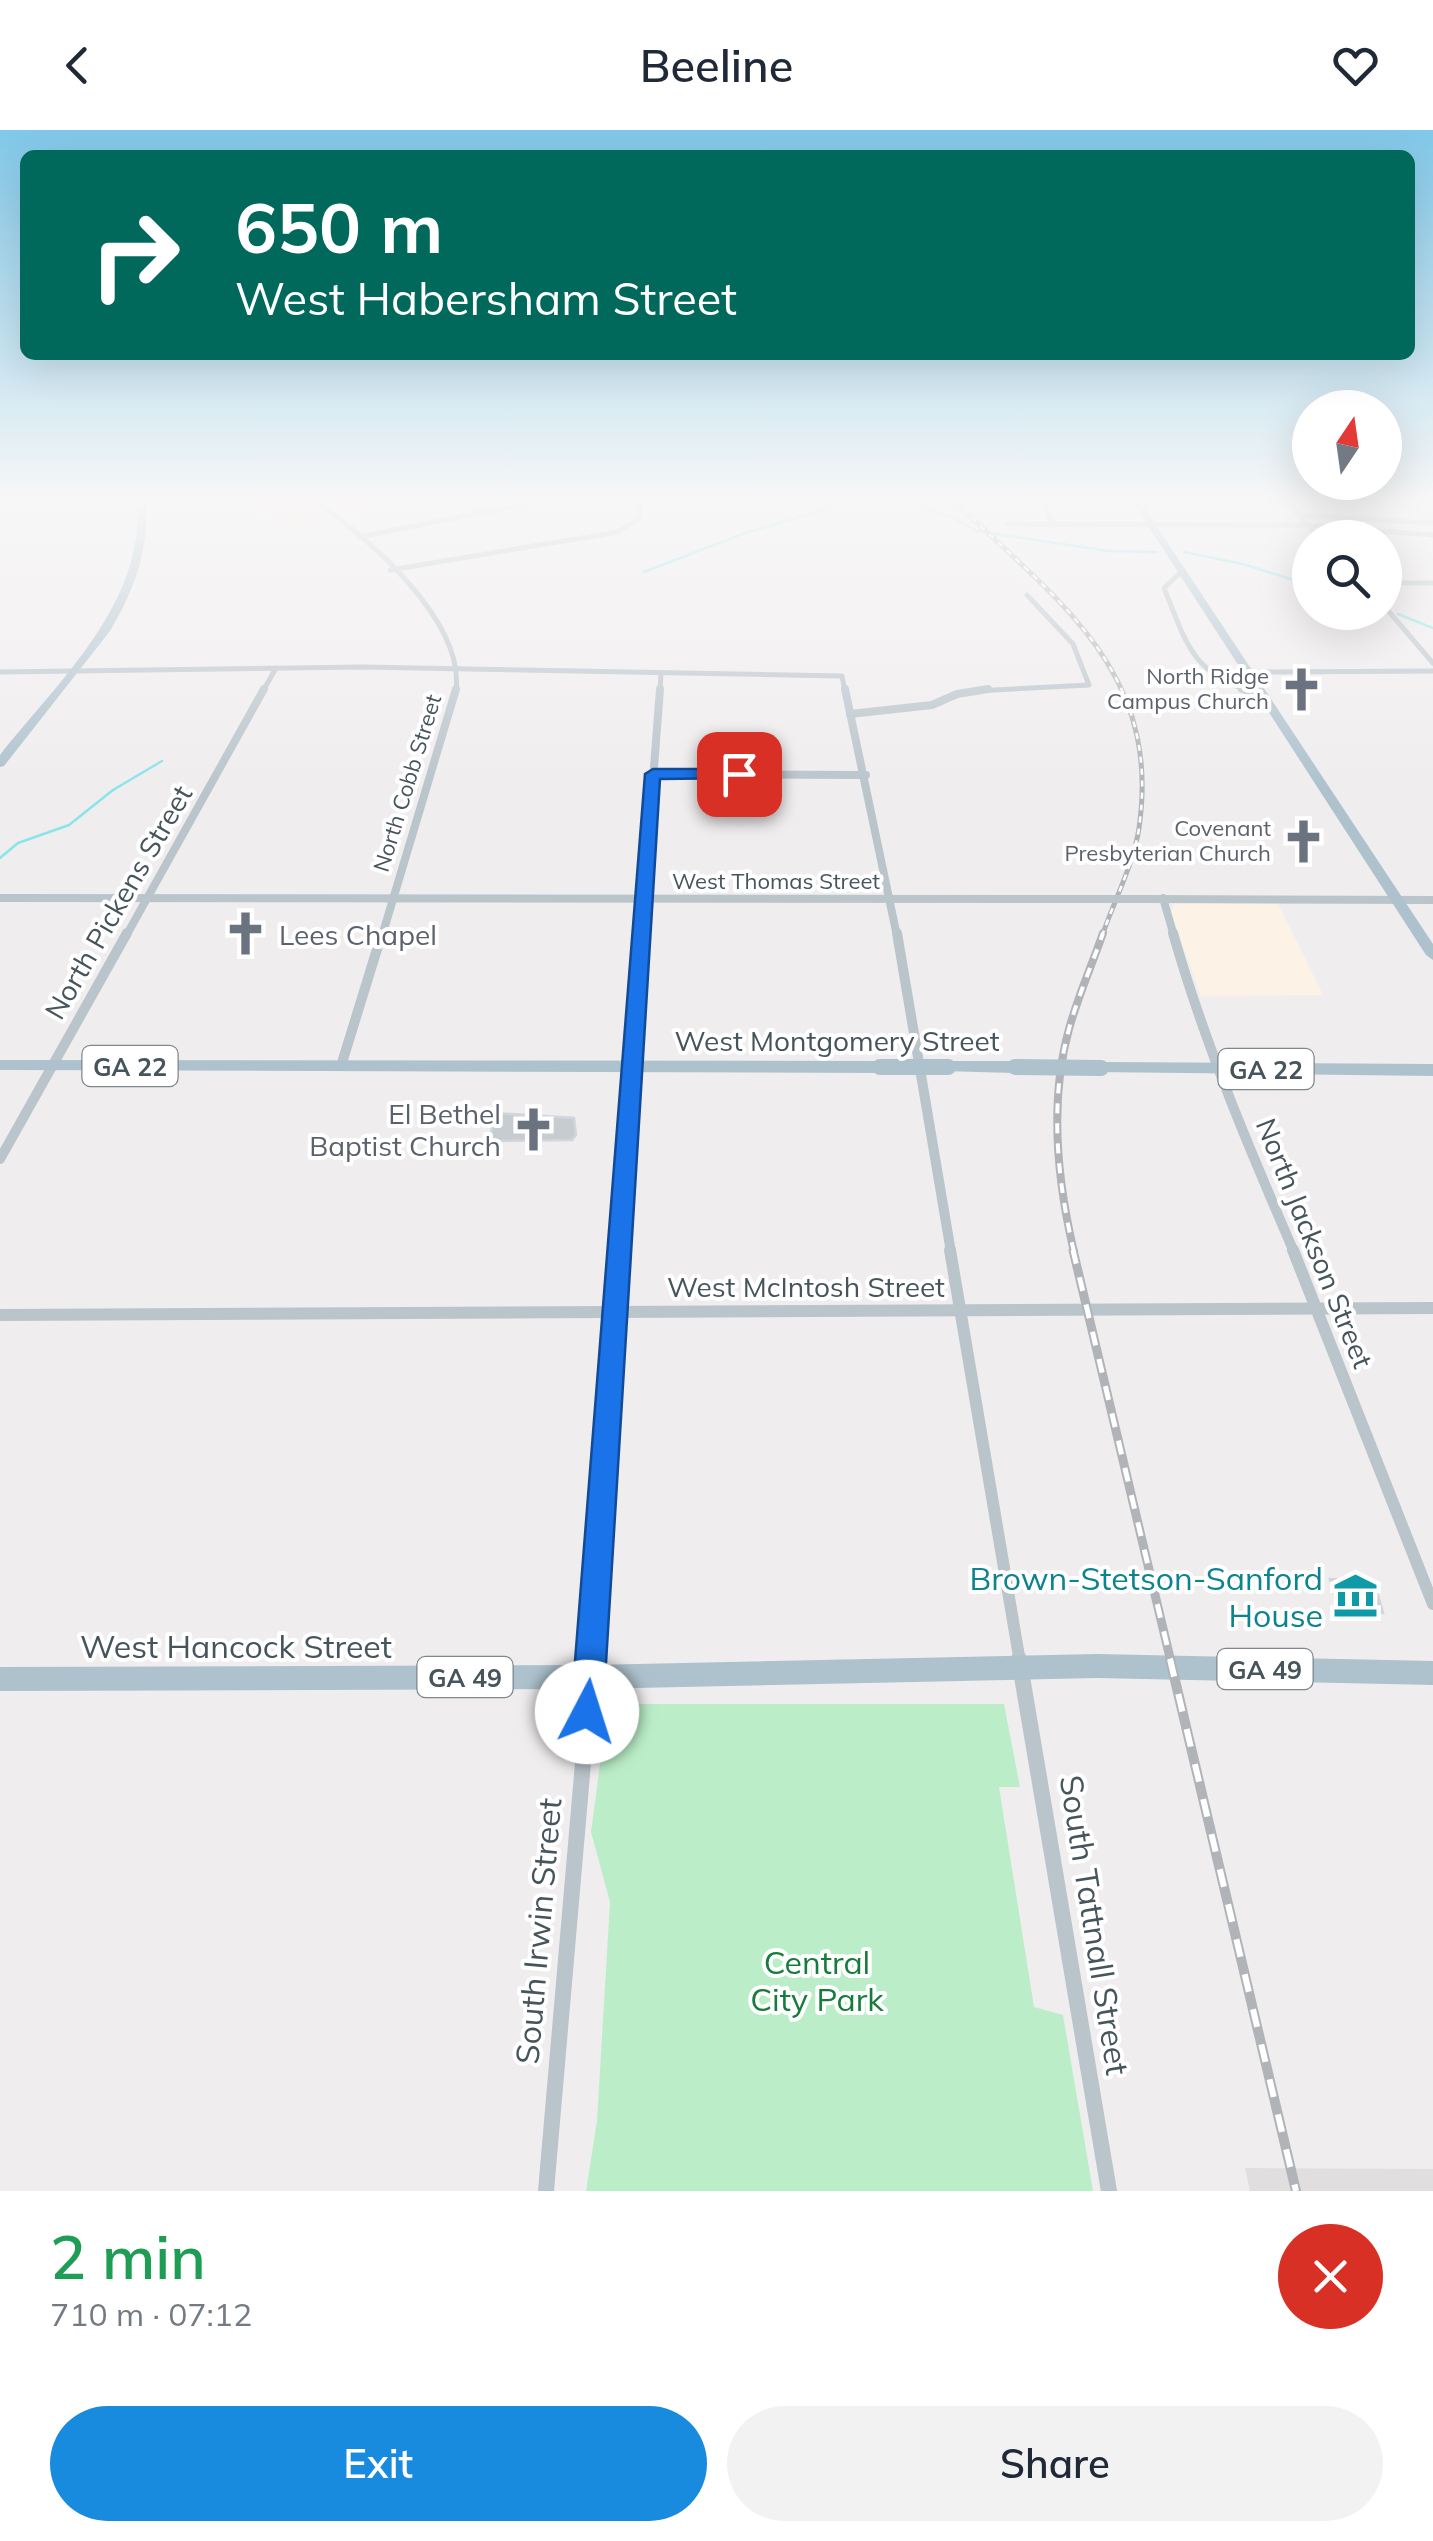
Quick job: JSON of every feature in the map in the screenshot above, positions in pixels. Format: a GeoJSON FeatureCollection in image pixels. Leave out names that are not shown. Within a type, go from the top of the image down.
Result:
{"type":"FeatureCollection","features":[{"type":"Feature","properties":{"kind":"main road"},"geometry":{"type":"LineString","coordinates":[[0,763],[106,629],[124,597]]}},
{"type":"Feature","properties":{"kind":"main road"},"geometry":{"type":"LineString","coordinates":[[1199,597],[1433,956]]}},
{"type":"Feature","properties":{"kind":"main road","name":"West Montgomery Street"},"geometry":{"type":"LineString","coordinates":[[0,1065],[1433,1070]]}},
{"type":"Feature","properties":{"kind":"main road","name":"West Hancock Street"},"geometry":{"type":"LineString","coordinates":[[0,1679],[590,1677],[1098,1666],[1433,1673]]}},
{"type":"Feature","properties":{"kind":"street","name":"North Cobb Street"},"geometry":{"type":"LineString","coordinates":[[341,1066],[458,686],[449,638],[416,597]]}},
{"type":"Feature","properties":{"kind":"street"},"geometry":{"type":"LineString","coordinates":[[850,714],[932,705],[948,702],[957,694],[992,688],[1089,685],[1073,644],[1028,597]]}},
{"type":"Feature","properties":{"kind":"street"},"geometry":{"type":"LineString","coordinates":[[1169,597],[1193,656],[1225,683],[1264,696]]}},
{"type":"Feature","properties":{"kind":"street"},"geometry":{"type":"LineString","coordinates":[[1402,627],[1433,664]]}},
{"type":"Feature","properties":{"kind":"street","name":"North Pickens Street"},"geometry":{"type":"LineString","coordinates":[[0,1159],[276,668]]}},
{"type":"Feature","properties":{"kind":"street"},"geometry":{"type":"LineString","coordinates":[[0,672],[457,668],[661,674]]}},
{"type":"Feature","properties":{"kind":"street"},"geometry":{"type":"LineString","coordinates":[[1248,672],[1433,671]]}},
{"type":"Feature","properties":{"kind":"street","name":"South Tattnall Street"},"geometry":{"type":"LineString","coordinates":[[661,674],[842,676],[891,899],[1109,2191]]}},
{"type":"Feature","properties":{"kind":"street","name":"South Irwin Street"},"geometry":{"type":"LineString","coordinates":[[546,2191],[590,1677],[630,1067],[661,674]]}},
{"type":"Feature","properties":{"kind":"street"},"geometry":{"type":"LineString","coordinates":[[653,774],[866,775]]}},
{"type":"Feature","properties":{"kind":"street","name":"West Thomas Street"},"geometry":{"type":"LineString","coordinates":[[0,898],[1433,900]]}},
{"type":"Feature","properties":{"kind":"street","name":"North Jackson Street"},"geometry":{"type":"LineString","coordinates":[[1163,898],[1187,982],[1252,1154],[1318,1308],[1433,1604]]}},
{"type":"Feature","properties":{"kind":"street","name":"West McIntosh Street"},"geometry":{"type":"LineString","coordinates":[[0,1315],[1433,1308]]}},
{"type":"Feature","properties":{"kind":"shaded area"},"geometry":{"type":"Polygon","coordinates":[[[1175,902],[1277,902],[1323,995],[1201,996],[1171,913],[1175,902]]]}},
{"type":"Feature","properties":{"kind":"shaded area"},"geometry":{"type":"Polygon","coordinates":[[[1245,2168],[1433,2169],[1433,2191],[1250,2191],[1245,2168]]]}},
{"type":"Feature","properties":{"kind":"green space","name":"Central City Park"},"geometry":{"type":"Polygon","coordinates":[[[608,1704],[1004,1704],[1020,1787],[999,1787],[1034,2007],[1063,2015],[1093,2191],[586,2191],[597,2121],[610,1902],[591,1832],[608,1704]]]}},
{"type":"Feature","properties":{"kind":"building","name":"El Bethel Baptist Church"},"geometry":{"type":"Polygon","coordinates":[[[494,1113],[574,1118],[576,1135],[572,1140],[490,1141],[494,1113]]]}},
{"type":"Feature","properties":{"kind":"building","name":"Brown-Stetson-Sanford House"},"geometry":{"type":"Polygon","coordinates":[[[1330,1579],[1374,1582],[1383,1613],[1339,1610],[1330,1579]]]}},
{"type":"Feature","properties":{"kind":"waterway"},"geometry":{"type":"LineString","coordinates":[[1402,616],[1433,628]]}},
{"type":"Feature","properties":{"kind":"waterway"},"geometry":{"type":"LineString","coordinates":[[0,858],[18,843],[69,825],[113,790],[162,761]]}},
{"type":"Feature","properties":{"kind":"railway"},"geometry":{"type":"LineString","coordinates":[[1054,597],[1093,642],[1117,681],[1134,724],[1142,772],[1136,841],[1102,936]]}},
{"type":"Feature","properties":{"kind":"railway"},"geometry":{"type":"LineString","coordinates":[[1074,1252],[1060,1169],[1059,1084],[1069,1029],[1103,933]]}},
{"type":"Feature","properties":{"kind":"railway"},"geometry":{"type":"LineString","coordinates":[[1073,1250],[1171,1662]]}},
{"type":"Feature","properties":{"kind":"railway"},"geometry":{"type":"LineString","coordinates":[[1170,1659],[1296,2191]]}},
{"type":"Feature","properties":{"kind":"place","name":"North Ridge Campus Church"},"geometry":{"type":"Point","coordinates":[1302,689]}},
{"type":"Feature","properties":{"kind":"place","name":"Covenant Presbyterian Church"},"geometry":{"type":"Point","coordinates":[1304,841]}},
{"type":"Feature","properties":{"kind":"place","name":"Lees Chapel"},"geometry":{"type":"Point","coordinates":[246,934]}},
{"type":"Feature","properties":{"kind":"place","name":"El Bethel Baptist Church"},"geometry":{"type":"Point","coordinates":[534,1129]}},
{"type":"Feature","properties":{"kind":"place","name":"Brown-Stetson-Sanford House"},"geometry":{"type":"Point","coordinates":[1356,1596]}},
{"type":"Feature","properties":{"kind":"route"},"geometry":{"type":"LineString","coordinates":[[587,1712],[653,774],[739,774]]}}]}
